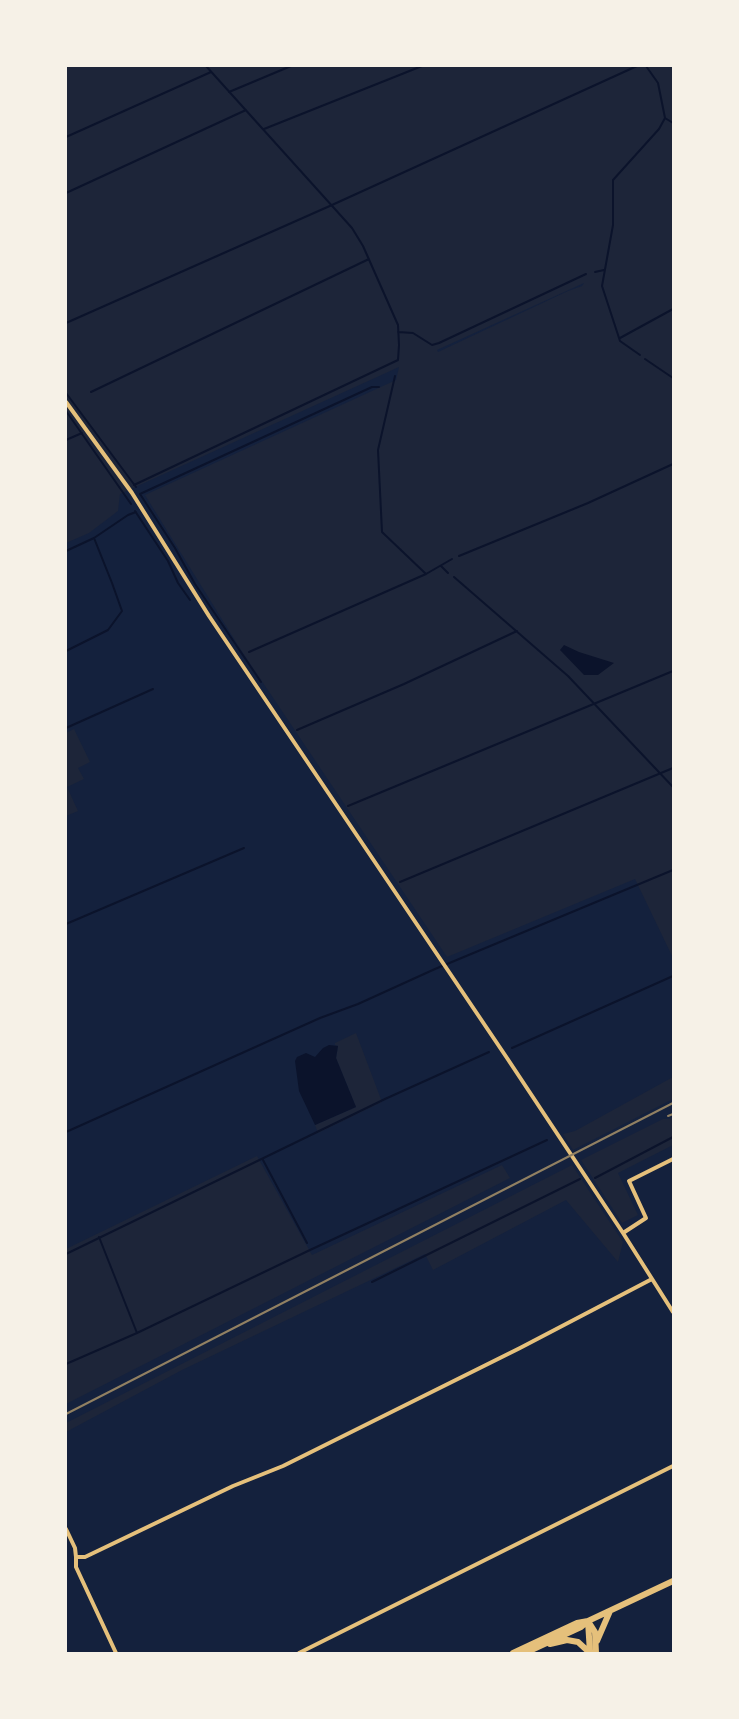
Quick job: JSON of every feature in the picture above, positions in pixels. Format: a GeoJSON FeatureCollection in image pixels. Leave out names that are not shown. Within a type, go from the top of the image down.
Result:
{"type":"FeatureCollection","features":[{"type":"Feature","properties":{"kind":"main road"},"geometry":{"type":"LineString","coordinates":[[513,1653],[577,1623],[588,1621],[673,1581]]}},
{"type":"Feature","properties":{"kind":"main road"},"geometry":{"type":"LineString","coordinates":[[597,1641],[610,1611]]}},
{"type":"Feature","properties":{"kind":"main road"},"geometry":{"type":"LineString","coordinates":[[588,1621],[595,1632],[597,1641],[596,1653]]}},
{"type":"Feature","properties":{"kind":"main road"},"geometry":{"type":"LineString","coordinates":[[525,1653],[581,1627],[588,1621]]}},
{"type":"Feature","properties":{"kind":"main road"},"geometry":{"type":"LineString","coordinates":[[588,1621],[590,1653]]}},
{"type":"Feature","properties":{"kind":"main road"},"geometry":{"type":"LineString","coordinates":[[546,1644],[567,1640],[578,1642],[590,1653]]}},
{"type":"Feature","properties":{"kind":"street"},"geometry":{"type":"LineString","coordinates":[[66,402],[132,493],[212,621],[442,961],[623,1233],[673,1312]]}},
{"type":"Feature","properties":{"kind":"street"},"geometry":{"type":"LineString","coordinates":[[623,1233],[646,1218],[629,1181],[673,1159]]}},
{"type":"Feature","properties":{"kind":"street"},"geometry":{"type":"LineString","coordinates":[[76,1557],[86,1557],[233,1486],[283,1466],[520,1348],[652,1279]]}},
{"type":"Feature","properties":{"kind":"street"},"geometry":{"type":"LineString","coordinates":[[299,1653],[673,1466]]}},
{"type":"Feature","properties":{"kind":"street"},"geometry":{"type":"LineString","coordinates":[[66,1529],[75,1548],[76,1566],[116,1653]]}},
{"type":"Feature","properties":{"kind":"shaded area"},"geometry":{"type":"Polygon","coordinates":[[[66,66],[673,66],[673,958],[635,879],[447,957],[241,650],[145,495],[396,380],[399,367],[120,494],[118,511],[89,533],[66,543],[66,66]],[[584,283],[437,350],[438,352],[568,291],[582,286],[584,283]]]}},
{"type":"Feature","properties":{"kind":"shaded area"},"geometry":{"type":"Polygon","coordinates":[[[564,645],[579,652],[614,663],[598,675],[584,675],[560,650],[564,645]]]}},
{"type":"Feature","properties":{"kind":"shaded area"},"geometry":{"type":"Polygon","coordinates":[[[74,729],[90,762],[78,768],[84,779],[67,787],[78,811],[66,816],[66,733],[74,729]]]}},
{"type":"Feature","properties":{"kind":"shaded area"},"geometry":{"type":"Polygon","coordinates":[[[356,1033],[382,1102],[318,1133],[315,1125],[356,1107],[336,1058],[338,1046],[335,1045],[335,1043],[356,1033]]]}},
{"type":"Feature","properties":{"kind":"shaded area"},"geometry":{"type":"Polygon","coordinates":[[[329,1045],[338,1046],[336,1058],[356,1107],[315,1125],[299,1091],[295,1061],[297,1057],[306,1053],[315,1057],[323,1048],[329,1045]]]}},
{"type":"Feature","properties":{"kind":"shaded area"},"geometry":{"type":"Polygon","coordinates":[[[673,1077],[673,1099],[573,1150],[563,1134],[575,1131],[673,1077]]]}},
{"type":"Feature","properties":{"kind":"shaded area"},"geometry":{"type":"Polygon","coordinates":[[[673,1117],[673,1145],[618,1173],[638,1215],[622,1223],[581,1160],[663,1119],[673,1117]]]}},
{"type":"Feature","properties":{"kind":"shaded area"},"geometry":{"type":"Polygon","coordinates":[[[257,1156],[312,1255],[502,1165],[510,1178],[66,1404],[66,1249],[257,1156]]]}},
{"type":"Feature","properties":{"kind":"shaded area"},"geometry":{"type":"Polygon","coordinates":[[[572,1165],[623,1242],[618,1262],[566,1200],[433,1270],[425,1254],[182,1370],[66,1432],[66,1423],[572,1165]]]}},
{"type":"Feature","properties":{"kind":"waterway"},"geometry":{"type":"LineString","coordinates":[[134,485],[398,360],[398,325],[363,246],[352,228],[206,66]]}},
{"type":"Feature","properties":{"kind":"waterway"},"geometry":{"type":"LineString","coordinates":[[229,92],[291,66]]}},
{"type":"Feature","properties":{"kind":"waterway"},"geometry":{"type":"LineString","coordinates":[[264,129],[422,66]]}},
{"type":"Feature","properties":{"kind":"waterway"},"geometry":{"type":"LineString","coordinates":[[66,323],[332,205],[637,66]]}},
{"type":"Feature","properties":{"kind":"waterway"},"geometry":{"type":"LineString","coordinates":[[646,66],[658,83],[665,118],[673,123]]}},
{"type":"Feature","properties":{"kind":"waterway"},"geometry":{"type":"LineString","coordinates":[[66,137],[211,72]]}},
{"type":"Feature","properties":{"kind":"waterway"},"geometry":{"type":"LineString","coordinates":[[66,193],[246,110]]}},
{"type":"Feature","properties":{"kind":"waterway"},"geometry":{"type":"LineString","coordinates":[[640,355],[620,341],[602,286],[613,225],[613,180],[659,129],[665,118]]}},
{"type":"Feature","properties":{"kind":"waterway"},"geometry":{"type":"LineString","coordinates":[[91,392],[369,259]]}},
{"type":"Feature","properties":{"kind":"waterway"},"geometry":{"type":"LineString","coordinates":[[595,272],[604,270]]}},
{"type":"Feature","properties":{"kind":"waterway"},"geometry":{"type":"LineString","coordinates":[[398,332],[413,333],[432,345],[439,343],[586,274]]}},
{"type":"Feature","properties":{"kind":"waterway"},"geometry":{"type":"LineString","coordinates":[[620,338],[673,309]]}},
{"type":"Feature","properties":{"kind":"waterway"},"geometry":{"type":"LineString","coordinates":[[645,359],[673,378]]}},
{"type":"Feature","properties":{"kind":"waterway"},"geometry":{"type":"LineString","coordinates":[[395,376],[378,450],[382,532],[426,574]]}},
{"type":"Feature","properties":{"kind":"waterway"},"geometry":{"type":"LineString","coordinates":[[140,494],[372,387],[379,387]]}},
{"type":"Feature","properties":{"kind":"waterway"},"geometry":{"type":"LineString","coordinates":[[66,393],[136,487]]}},
{"type":"Feature","properties":{"kind":"waterway"},"geometry":{"type":"LineString","coordinates":[[66,411],[131,504]]}},
{"type":"Feature","properties":{"kind":"waterway"},"geometry":{"type":"LineString","coordinates":[[66,440],[82,433]]}},
{"type":"Feature","properties":{"kind":"waterway"},"geometry":{"type":"LineString","coordinates":[[459,556],[588,503],[673,464]]}},
{"type":"Feature","properties":{"kind":"waterway"},"geometry":{"type":"LineString","coordinates":[[140,494],[175,548],[195,584],[261,682]]}},
{"type":"Feature","properties":{"kind":"waterway"},"geometry":{"type":"LineString","coordinates":[[135,511],[168,561],[178,583],[190,600]]}},
{"type":"Feature","properties":{"kind":"waterway"},"geometry":{"type":"LineString","coordinates":[[66,551],[94,538],[128,515],[136,512]]}},
{"type":"Feature","properties":{"kind":"waterway"},"geometry":{"type":"LineString","coordinates":[[66,651],[108,630],[122,611],[94,538]]}},
{"type":"Feature","properties":{"kind":"waterway"},"geometry":{"type":"LineString","coordinates":[[249,652],[426,574],[452,559]]}},
{"type":"Feature","properties":{"kind":"waterway"},"geometry":{"type":"LineString","coordinates":[[441,566],[448,573]]}},
{"type":"Feature","properties":{"kind":"waterway"},"geometry":{"type":"LineString","coordinates":[[454,577],[568,676],[673,787]]}},
{"type":"Feature","properties":{"kind":"waterway"},"geometry":{"type":"LineString","coordinates":[[297,730],[404,684],[517,631]]}},
{"type":"Feature","properties":{"kind":"waterway"},"geometry":{"type":"LineString","coordinates":[[348,806],[673,671]]}},
{"type":"Feature","properties":{"kind":"waterway"},"geometry":{"type":"LineString","coordinates":[[66,728],[153,689]]}},
{"type":"Feature","properties":{"kind":"waterway"},"geometry":{"type":"LineString","coordinates":[[400,882],[673,768]]}},
{"type":"Feature","properties":{"kind":"waterway"},"geometry":{"type":"LineString","coordinates":[[66,924],[244,848]]}},
{"type":"Feature","properties":{"kind":"waterway"},"geometry":{"type":"LineString","coordinates":[[66,1132],[320,1018],[358,1004],[435,969],[673,870]]}},
{"type":"Feature","properties":{"kind":"waterway"},"geometry":{"type":"LineString","coordinates":[[512,1048],[673,976]]}},
{"type":"Feature","properties":{"kind":"waterway"},"geometry":{"type":"LineString","coordinates":[[66,1254],[385,1099],[489,1052]]}},
{"type":"Feature","properties":{"kind":"waterway"},"geometry":{"type":"LineString","coordinates":[[595,1178],[673,1137]]}},
{"type":"Feature","properties":{"kind":"waterway"},"geometry":{"type":"LineString","coordinates":[[66,1364],[137,1333],[310,1250],[547,1140]]}},
{"type":"Feature","properties":{"kind":"waterway"},"geometry":{"type":"LineString","coordinates":[[263,1160],[307,1243]]}},
{"type":"Feature","properties":{"kind":"waterway"},"geometry":{"type":"LineString","coordinates":[[372,1282],[580,1179]]}},
{"type":"Feature","properties":{"kind":"waterway"},"geometry":{"type":"LineString","coordinates":[[99,1237],[137,1333]]}},
{"type":"Feature","properties":{"kind":"railway"},"geometry":{"type":"LineString","coordinates":[[66,1414],[673,1103]]}},
{"type":"Feature","properties":{"kind":"railway"},"geometry":{"type":"LineString","coordinates":[[668,1116],[673,1114]]}}]}
